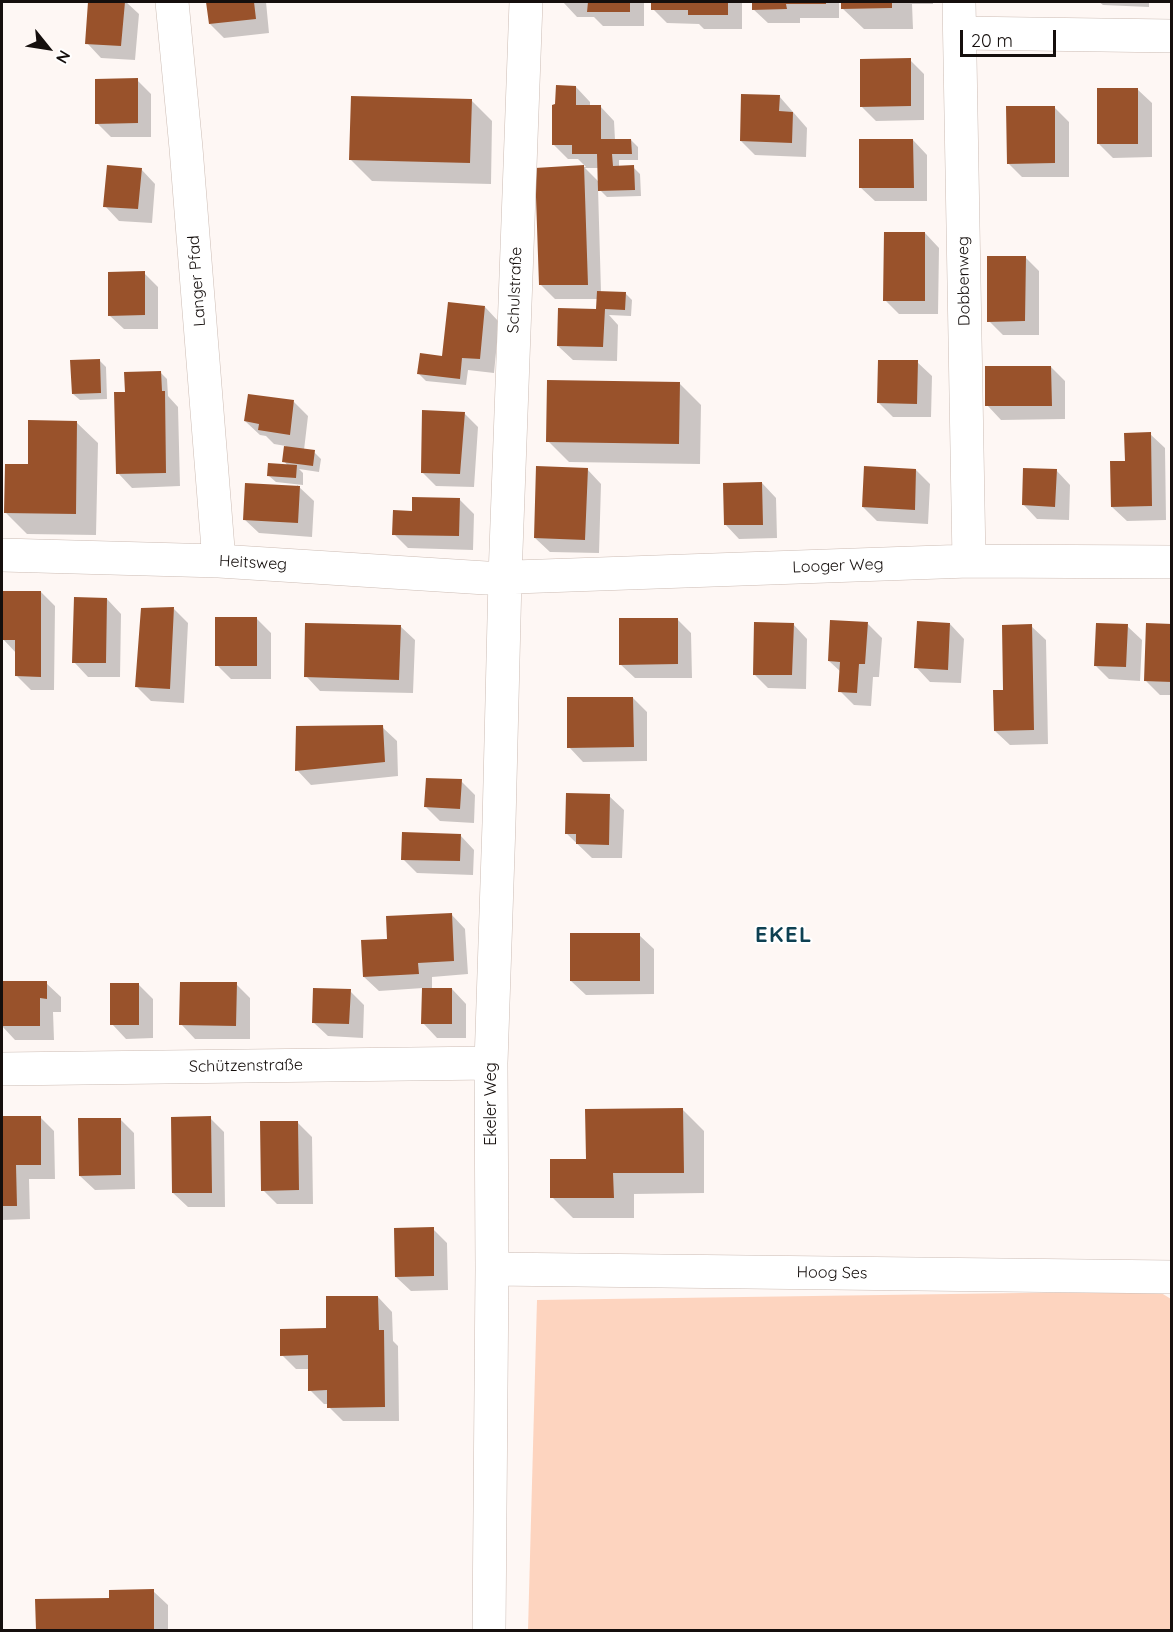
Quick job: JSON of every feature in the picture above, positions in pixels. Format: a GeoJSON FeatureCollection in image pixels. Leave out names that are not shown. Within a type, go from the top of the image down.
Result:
{"type":"FeatureCollection","features":[{"type":"Feature","properties":{"kind":"street","name":"Langer Pfad"},"geometry":{"type":"LineString","coordinates":[[172,2],[219,561]]}},
{"type":"Feature","properties":{"kind":"street","name":"Schulstraße"},"geometry":{"type":"LineString","coordinates":[[505,578],[526,2]]}},
{"type":"Feature","properties":{"kind":"street","name":"Dobbenweg"},"geometry":{"type":"LineString","coordinates":[[959,2],[969,561]]}},
{"type":"Feature","properties":{"kind":"street"},"geometry":{"type":"LineString","coordinates":[[960,33],[1172,36]]}},
{"type":"Feature","properties":{"kind":"street","name":"Heitsweg"},"geometry":{"type":"LineString","coordinates":[[2,555],[219,561],[505,578]]}},
{"type":"Feature","properties":{"kind":"street","name":"Looger Weg"},"geometry":{"type":"LineString","coordinates":[[505,578],[969,561],[1172,562]]}},
{"type":"Feature","properties":{"kind":"street","name":"Ekeler Weg"},"geometry":{"type":"LineString","coordinates":[[489,1630],[491,1063],[505,578]]}},
{"type":"Feature","properties":{"kind":"street","name":"Schützenstraße"},"geometry":{"type":"LineString","coordinates":[[2,1070],[491,1063]]}},
{"type":"Feature","properties":{"kind":"street","name":"Hoog Ses"},"geometry":{"type":"LineString","coordinates":[[492,1269],[1172,1277]]}},
{"type":"Feature","properties":{"kind":"shaded area"},"geometry":{"type":"Polygon","coordinates":[[[1158,1291],[1171,1299],[1171,1630],[528,1630],[537,1300],[1158,1291]]]}},
{"type":"Feature","properties":{"kind":"building"},"geometry":{"type":"Polygon","coordinates":[[[88,2],[125,2],[121,46],[85,44],[88,2]]]}},
{"type":"Feature","properties":{"kind":"building"},"geometry":{"type":"Polygon","coordinates":[[[206,2],[254,2],[256,19],[209,24],[206,2]]]}},
{"type":"Feature","properties":{"kind":"building"},"geometry":{"type":"Polygon","coordinates":[[[588,2],[630,2],[630,12],[587,12],[588,2]]]}},
{"type":"Feature","properties":{"kind":"building"},"geometry":{"type":"Polygon","coordinates":[[[651,2],[728,2],[728,15],[688,15],[688,10],[651,10],[651,2]]]}},
{"type":"Feature","properties":{"kind":"building"},"geometry":{"type":"Polygon","coordinates":[[[752,2],[826,2],[826,4],[786,4],[787,9],[752,10],[752,2]]]}},
{"type":"Feature","properties":{"kind":"building"},"geometry":{"type":"Polygon","coordinates":[[[841,2],[892,2],[892,8],[841,9],[841,2]]]}},
{"type":"Feature","properties":{"kind":"building"},"geometry":{"type":"Polygon","coordinates":[[[911,58],[911,106],[860,107],[860,59],[911,58]]]}},
{"type":"Feature","properties":{"kind":"building"},"geometry":{"type":"Polygon","coordinates":[[[138,78],[138,123],[95,124],[95,79],[138,78]]]}},
{"type":"Feature","properties":{"kind":"building"},"geometry":{"type":"Polygon","coordinates":[[[556,85],[576,86],[576,105],[601,105],[601,139],[631,139],[632,154],[612,154],[613,166],[634,165],[635,190],[598,191],[597,154],[572,154],[572,145],[552,145],[552,105],[555,104],[556,85]]]}},
{"type":"Feature","properties":{"kind":"building"},"geometry":{"type":"Polygon","coordinates":[[[1097,88],[1138,88],[1138,144],[1097,144],[1097,88]]]}},
{"type":"Feature","properties":{"kind":"building"},"geometry":{"type":"Polygon","coordinates":[[[741,94],[780,95],[779,111],[793,112],[792,143],[740,141],[741,94]]]}},
{"type":"Feature","properties":{"kind":"building"},"geometry":{"type":"Polygon","coordinates":[[[351,96],[472,99],[470,163],[349,160],[351,96]]]}},
{"type":"Feature","properties":{"kind":"building"},"geometry":{"type":"Polygon","coordinates":[[[1006,106],[1055,106],[1055,163],[1007,164],[1006,106]]]}},
{"type":"Feature","properties":{"kind":"building"},"geometry":{"type":"Polygon","coordinates":[[[859,139],[913,139],[914,188],[859,188],[859,139]]]}},
{"type":"Feature","properties":{"kind":"building"},"geometry":{"type":"Polygon","coordinates":[[[107,165],[142,168],[138,209],[103,207],[107,165]]]}},
{"type":"Feature","properties":{"kind":"building"},"geometry":{"type":"Polygon","coordinates":[[[584,165],[588,285],[539,285],[535,168],[584,165]]]}},
{"type":"Feature","properties":{"kind":"building"},"geometry":{"type":"Polygon","coordinates":[[[884,232],[925,232],[925,301],[883,301],[884,232]]]}},
{"type":"Feature","properties":{"kind":"building"},"geometry":{"type":"Polygon","coordinates":[[[987,256],[1026,256],[1025,321],[987,322],[987,256]]]}},
{"type":"Feature","properties":{"kind":"building"},"geometry":{"type":"Polygon","coordinates":[[[145,271],[145,315],[108,316],[108,272],[145,271]]]}},
{"type":"Feature","properties":{"kind":"building"},"geometry":{"type":"Polygon","coordinates":[[[597,291],[626,292],[625,310],[605,309],[603,347],[557,346],[558,308],[596,309],[597,291]]]}},
{"type":"Feature","properties":{"kind":"building"},"geometry":{"type":"Polygon","coordinates":[[[448,302],[485,306],[480,359],[462,358],[460,379],[417,374],[420,353],[442,356],[448,302]]]}},
{"type":"Feature","properties":{"kind":"building"},"geometry":{"type":"Polygon","coordinates":[[[100,359],[101,393],[72,394],[70,360],[100,359]]]}},
{"type":"Feature","properties":{"kind":"building"},"geometry":{"type":"Polygon","coordinates":[[[878,360],[918,360],[917,404],[877,403],[878,360]]]}},
{"type":"Feature","properties":{"kind":"building"},"geometry":{"type":"Polygon","coordinates":[[[985,366],[1051,366],[1052,406],[985,406],[985,366]]]}},
{"type":"Feature","properties":{"kind":"building"},"geometry":{"type":"Polygon","coordinates":[[[161,371],[162,391],[165,391],[166,473],[116,474],[114,392],[125,392],[124,372],[161,371]]]}},
{"type":"Feature","properties":{"kind":"building"},"geometry":{"type":"Polygon","coordinates":[[[547,380],[680,382],[679,444],[546,442],[547,380]]]}},
{"type":"Feature","properties":{"kind":"building"},"geometry":{"type":"Polygon","coordinates":[[[248,394],[294,400],[290,435],[258,430],[259,424],[244,421],[248,394]]]}},
{"type":"Feature","properties":{"kind":"building"},"geometry":{"type":"Polygon","coordinates":[[[422,410],[465,412],[460,474],[421,473],[422,410]]]}},
{"type":"Feature","properties":{"kind":"building"},"geometry":{"type":"Polygon","coordinates":[[[28,420],[77,421],[76,514],[4,513],[5,464],[28,464],[28,420]]]}},
{"type":"Feature","properties":{"kind":"building"},"geometry":{"type":"Polygon","coordinates":[[[1151,432],[1152,506],[1111,507],[1110,461],[1125,461],[1124,433],[1151,432]]]}},
{"type":"Feature","properties":{"kind":"building"},"geometry":{"type":"Polygon","coordinates":[[[284,446],[315,450],[313,466],[282,462],[284,446]]]}},
{"type":"Feature","properties":{"kind":"building"},"geometry":{"type":"Polygon","coordinates":[[[268,463],[297,465],[296,478],[267,476],[268,463]]]}},
{"type":"Feature","properties":{"kind":"building"},"geometry":{"type":"Polygon","coordinates":[[[536,466],[588,468],[585,540],[534,538],[536,466]]]}},
{"type":"Feature","properties":{"kind":"building"},"geometry":{"type":"Polygon","coordinates":[[[864,466],[916,469],[915,510],[862,507],[864,466]]]}},
{"type":"Feature","properties":{"kind":"building"},"geometry":{"type":"Polygon","coordinates":[[[1023,468],[1057,469],[1055,507],[1022,505],[1023,468]]]}},
{"type":"Feature","properties":{"kind":"building"},"geometry":{"type":"Polygon","coordinates":[[[762,482],[763,525],[724,525],[723,483],[762,482]]]}},
{"type":"Feature","properties":{"kind":"building"},"geometry":{"type":"Polygon","coordinates":[[[245,483],[300,486],[298,523],[243,520],[245,483]]]}},
{"type":"Feature","properties":{"kind":"building"},"geometry":{"type":"Polygon","coordinates":[[[412,497],[460,498],[459,536],[392,535],[393,510],[412,511],[412,497]]]}},
{"type":"Feature","properties":{"kind":"building"},"geometry":{"type":"Polygon","coordinates":[[[2,591],[41,591],[41,677],[15,676],[15,640],[2,640],[2,591]]]}},
{"type":"Feature","properties":{"kind":"building"},"geometry":{"type":"Polygon","coordinates":[[[74,597],[107,598],[106,663],[72,663],[74,597]]]}},
{"type":"Feature","properties":{"kind":"building"},"geometry":{"type":"Polygon","coordinates":[[[174,607],[170,689],[135,687],[141,608],[174,607]]]}},
{"type":"Feature","properties":{"kind":"building"},"geometry":{"type":"Polygon","coordinates":[[[215,617],[257,617],[257,666],[215,666],[215,617]]]}},
{"type":"Feature","properties":{"kind":"building"},"geometry":{"type":"Polygon","coordinates":[[[619,618],[678,618],[678,664],[619,665],[619,618]]]}},
{"type":"Feature","properties":{"kind":"building"},"geometry":{"type":"Polygon","coordinates":[[[830,620],[868,622],[865,664],[859,664],[857,693],[838,692],[840,662],[828,661],[830,620]]]}},
{"type":"Feature","properties":{"kind":"building"},"geometry":{"type":"Polygon","coordinates":[[[917,621],[950,623],[948,670],[914,668],[917,621]]]}},
{"type":"Feature","properties":{"kind":"building"},"geometry":{"type":"Polygon","coordinates":[[[754,622],[794,623],[792,675],[753,675],[754,622]]]}},
{"type":"Feature","properties":{"kind":"building"},"geometry":{"type":"Polygon","coordinates":[[[305,623],[401,625],[399,680],[304,677],[305,623]]]}},
{"type":"Feature","properties":{"kind":"building"},"geometry":{"type":"Polygon","coordinates":[[[1096,623],[1128,624],[1126,667],[1094,666],[1096,623]]]}},
{"type":"Feature","properties":{"kind":"building"},"geometry":{"type":"Polygon","coordinates":[[[1146,623],[1172,624],[1172,682],[1144,681],[1146,623]]]}},
{"type":"Feature","properties":{"kind":"building"},"geometry":{"type":"Polygon","coordinates":[[[1032,624],[1034,730],[994,731],[993,690],[1003,690],[1002,625],[1032,624]]]}},
{"type":"Feature","properties":{"kind":"building"},"geometry":{"type":"Polygon","coordinates":[[[567,697],[633,697],[634,747],[567,748],[567,697]]]}},
{"type":"Feature","properties":{"kind":"building"},"geometry":{"type":"Polygon","coordinates":[[[383,725],[385,762],[295,771],[296,726],[383,725]]]}},
{"type":"Feature","properties":{"kind":"building"},"geometry":{"type":"Polygon","coordinates":[[[426,778],[462,779],[460,809],[424,807],[426,778]]]}},
{"type":"Feature","properties":{"kind":"building"},"geometry":{"type":"Polygon","coordinates":[[[566,793],[610,794],[609,845],[576,844],[576,834],[565,834],[566,793]]]}},
{"type":"Feature","properties":{"kind":"building"},"geometry":{"type":"Polygon","coordinates":[[[402,832],[461,834],[460,861],[401,860],[402,832]]]}},
{"type":"Feature","properties":{"kind":"building"},"geometry":{"type":"Polygon","coordinates":[[[452,913],[454,961],[418,963],[419,974],[363,977],[361,940],[387,939],[386,916],[452,913]]]}},
{"type":"Feature","properties":{"kind":"building"},"geometry":{"type":"Polygon","coordinates":[[[570,933],[640,933],[640,981],[570,981],[570,933]]]}},
{"type":"Feature","properties":{"kind":"building"},"geometry":{"type":"Polygon","coordinates":[[[2,981],[47,981],[47,999],[40,998],[40,1026],[2,1026],[2,981]]]}},
{"type":"Feature","properties":{"kind":"building"},"geometry":{"type":"Polygon","coordinates":[[[180,982],[237,982],[236,1026],[179,1025],[180,982]]]}},
{"type":"Feature","properties":{"kind":"building"},"geometry":{"type":"Polygon","coordinates":[[[110,983],[139,983],[139,1025],[110,1025],[110,983]]]}},
{"type":"Feature","properties":{"kind":"building"},"geometry":{"type":"Polygon","coordinates":[[[313,988],[351,989],[349,1024],[312,1023],[313,988]]]}},
{"type":"Feature","properties":{"kind":"building"},"geometry":{"type":"Polygon","coordinates":[[[422,988],[452,988],[452,1024],[421,1024],[422,988]]]}},
{"type":"Feature","properties":{"kind":"building"},"geometry":{"type":"Polygon","coordinates":[[[683,1108],[684,1173],[613,1173],[614,1198],[550,1198],[550,1159],[586,1159],[585,1109],[683,1108]]]}},
{"type":"Feature","properties":{"kind":"building"},"geometry":{"type":"Polygon","coordinates":[[[2,1116],[41,1116],[41,1165],[16,1165],[17,1206],[2,1206],[2,1116]]]}},
{"type":"Feature","properties":{"kind":"building"},"geometry":{"type":"Polygon","coordinates":[[[211,1116],[212,1193],[172,1193],[171,1117],[211,1116]]]}},
{"type":"Feature","properties":{"kind":"building"},"geometry":{"type":"Polygon","coordinates":[[[78,1118],[121,1118],[121,1175],[79,1176],[78,1118]]]}},
{"type":"Feature","properties":{"kind":"building"},"geometry":{"type":"Polygon","coordinates":[[[260,1121],[298,1121],[299,1190],[261,1191],[260,1121]]]}},
{"type":"Feature","properties":{"kind":"building"},"geometry":{"type":"Polygon","coordinates":[[[434,1227],[434,1276],[395,1277],[394,1228],[434,1227]]]}},
{"type":"Feature","properties":{"kind":"building"},"geometry":{"type":"Polygon","coordinates":[[[326,1296],[378,1296],[379,1330],[384,1330],[385,1407],[327,1408],[327,1390],[308,1391],[308,1355],[280,1356],[280,1329],[326,1328],[326,1296]]]}},
{"type":"Feature","properties":{"kind":"building"},"geometry":{"type":"Polygon","coordinates":[[[154,1589],[154,1630],[36,1630],[35,1599],[109,1598],[109,1590],[154,1589]]]}},
{"type":"Feature","properties":{"kind":"district","name":"EKEL"},"geometry":{"type":"Point","coordinates":[784,935]}}]}
